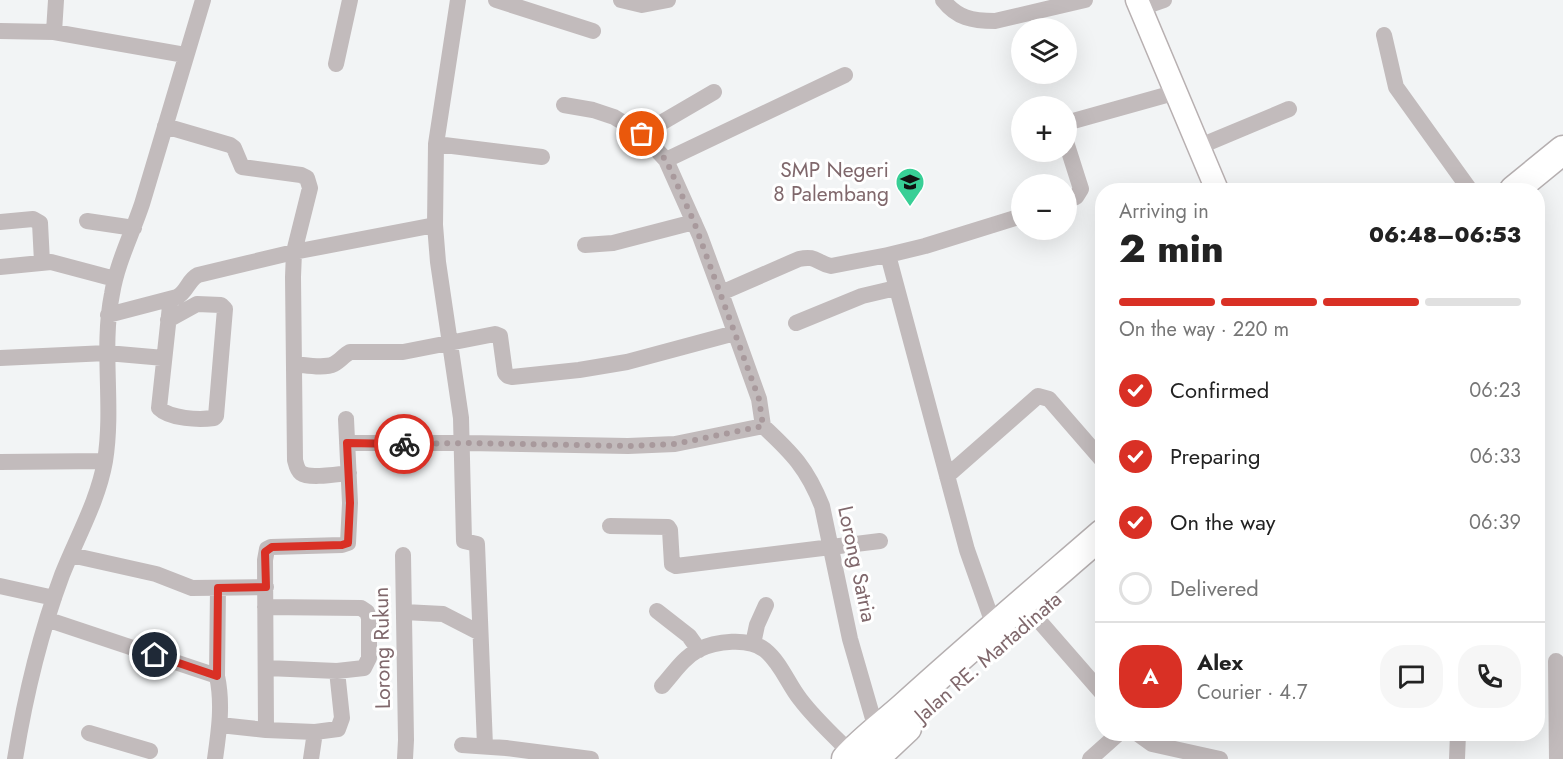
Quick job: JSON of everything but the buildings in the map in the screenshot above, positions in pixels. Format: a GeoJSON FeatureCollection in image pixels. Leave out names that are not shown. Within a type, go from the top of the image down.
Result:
{"type":"FeatureCollection","features":[{"type":"Feature","properties":{"kind":"highway"},"geometry":{"type":"LineString","coordinates":[[1523,183],[1563,150]]}},
{"type":"Feature","properties":{"kind":"highway"},"geometry":{"type":"LineString","coordinates":[[1545,188],[1563,173]]}},
{"type":"Feature","properties":{"kind":"highway"},"geometry":{"type":"LineString","coordinates":[[857,757],[876,729],[902,709],[994,626],[1028,609],[1095,541]]}},
{"type":"Feature","properties":{"kind":"highway","name":"Jalan RE. Martadinata"},"geometry":{"type":"LineString","coordinates":[[857,757],[909,726],[1028,609],[1095,561]]}},
{"type":"Feature","properties":{"kind":"street"},"geometry":{"type":"LineString","coordinates":[[54,32],[56,0]]}},
{"type":"Feature","properties":{"kind":"street"},"geometry":{"type":"LineString","coordinates":[[15,759],[23,711],[54,598],[92,504],[105,461],[109,413],[106,353],[108,315],[115,279],[134,228],[203,0]]}},
{"type":"Feature","properties":{"kind":"street"},"geometry":{"type":"LineString","coordinates":[[336,64],[350,0]]}},
{"type":"Feature","properties":{"kind":"street"},"geometry":{"type":"LineString","coordinates":[[458,0],[436,144],[435,225],[459,395],[464,541],[477,544],[485,746]]}},
{"type":"Feature","properties":{"kind":"street"},"geometry":{"type":"LineString","coordinates":[[496,0],[592,32]]}},
{"type":"Feature","properties":{"kind":"street"},"geometry":{"type":"LineString","coordinates":[[621,0],[642,5],[668,0]]}},
{"type":"Feature","properties":{"kind":"street"},"geometry":{"type":"LineString","coordinates":[[943,0],[957,15],[979,21],[994,21],[1085,0]]}},
{"type":"Feature","properties":{"kind":"street"},"geometry":{"type":"LineString","coordinates":[[1164,0],[1139,4],[1214,183]]}},
{"type":"Feature","properties":{"kind":"street"},"geometry":{"type":"LineString","coordinates":[[0,32],[54,32],[185,56]]}},
{"type":"Feature","properties":{"kind":"street"},"geometry":{"type":"LineString","coordinates":[[1384,35],[1395,87],[1465,183]]}},
{"type":"Feature","properties":{"kind":"street"},"geometry":{"type":"LineString","coordinates":[[666,160],[845,75]]}},
{"type":"Feature","properties":{"kind":"street"},"geometry":{"type":"LineString","coordinates":[[642,134],[714,92]]}},
{"type":"Feature","properties":{"kind":"street"},"geometry":{"type":"LineString","coordinates":[[1077,120],[1176,92]]}},
{"type":"Feature","properties":{"kind":"street"},"geometry":{"type":"LineString","coordinates":[[347,443],[628,446],[675,444],[763,426],[759,399],[721,293],[694,222],[666,160],[642,134],[608,114],[564,105]]}},
{"type":"Feature","properties":{"kind":"street"},"geometry":{"type":"LineString","coordinates":[[1198,147],[1289,109]]}},
{"type":"Feature","properties":{"kind":"street"},"geometry":{"type":"LineString","coordinates":[[165,126],[230,145],[234,148],[242,167],[301,175],[307,178],[310,188],[294,252],[295,460],[300,472],[308,476],[349,474]]}},
{"type":"Feature","properties":{"kind":"street"},"geometry":{"type":"LineString","coordinates":[[436,144],[542,157]]}},
{"type":"Feature","properties":{"kind":"street"},"geometry":{"type":"LineString","coordinates":[[1077,179],[1080,189],[1077,195]]}},
{"type":"Feature","properties":{"kind":"street"},"geometry":{"type":"LineString","coordinates":[[0,222],[33,219],[39,221],[42,262]]}},
{"type":"Feature","properties":{"kind":"street"},"geometry":{"type":"LineString","coordinates":[[721,293],[799,259],[810,257],[831,266],[925,246],[1011,219]]}},
{"type":"Feature","properties":{"kind":"street"},"geometry":{"type":"LineString","coordinates":[[87,221],[134,228]]}},
{"type":"Feature","properties":{"kind":"street"},"geometry":{"type":"LineString","coordinates":[[585,245],[613,243],[694,222]]}},
{"type":"Feature","properties":{"kind":"street"},"geometry":{"type":"LineString","coordinates":[[108,315],[177,297],[198,275],[294,252],[435,225]]}},
{"type":"Feature","properties":{"kind":"street"},"geometry":{"type":"LineString","coordinates":[[888,255],[967,550],[994,626]]}},
{"type":"Feature","properties":{"kind":"street"},"geometry":{"type":"LineString","coordinates":[[0,267],[42,262],[61,264],[115,279]]}},
{"type":"Feature","properties":{"kind":"street"},"geometry":{"type":"LineString","coordinates":[[796,324],[862,296],[896,288]]}},
{"type":"Feature","properties":{"kind":"street"},"geometry":{"type":"LineString","coordinates":[[197,304],[221,305],[225,309],[216,416],[189,417],[161,411],[159,402],[164,358],[169,313],[197,304]]}},
{"type":"Feature","properties":{"kind":"street"},"geometry":{"type":"LineString","coordinates":[[294,364],[330,365],[337,363],[344,354],[350,352],[403,352],[498,334],[501,340],[505,373],[512,376],[579,370],[627,362],[735,333]]}},
{"type":"Feature","properties":{"kind":"street"},"geometry":{"type":"LineString","coordinates":[[0,358],[106,353],[164,358]]}},
{"type":"Feature","properties":{"kind":"street"},"geometry":{"type":"LineString","coordinates":[[947,476],[1038,396],[1049,399],[1095,452]]}},
{"type":"Feature","properties":{"kind":"street"},"geometry":{"type":"LineString","coordinates":[[266,730],[265,552],[272,547],[348,543],[349,474],[346,419]]}},
{"type":"Feature","properties":{"kind":"street","name":"Lorong Satria"},"geometry":{"type":"LineString","coordinates":[[763,426],[798,460],[822,506],[829,548],[850,639],[876,729]]}},
{"type":"Feature","properties":{"kind":"street"},"geometry":{"type":"LineString","coordinates":[[0,462],[105,461]]}},
{"type":"Feature","properties":{"kind":"street"},"geometry":{"type":"LineString","coordinates":[[610,526],[668,526],[673,565],[695,565],[880,541]]}},
{"type":"Feature","properties":{"kind":"street"},"geometry":{"type":"LineString","coordinates":[[71,555],[156,574],[192,588],[266,587]]}},
{"type":"Feature","properties":{"kind":"street","name":"Lorong Rukun"},"geometry":{"type":"LineString","coordinates":[[402,555],[405,759]]}},
{"type":"Feature","properties":{"kind":"street"},"geometry":{"type":"LineString","coordinates":[[0,586],[54,598]]}},
{"type":"Feature","properties":{"kind":"street"},"geometry":{"type":"LineString","coordinates":[[214,759],[220,725],[220,688],[217,676],[218,588]]}},
{"type":"Feature","properties":{"kind":"street"},"geometry":{"type":"LineString","coordinates":[[753,644],[757,625],[766,605]]}},
{"type":"Feature","properties":{"kind":"street"},"geometry":{"type":"LineString","coordinates":[[265,607],[364,610],[369,618],[369,658],[367,664],[359,670],[267,668]]}},
{"type":"Feature","properties":{"kind":"street"},"geometry":{"type":"LineString","coordinates":[[1028,609],[1095,685]]}},
{"type":"Feature","properties":{"kind":"street"},"geometry":{"type":"LineString","coordinates":[[657,611],[689,636],[699,650]]}},
{"type":"Feature","properties":{"kind":"street"},"geometry":{"type":"LineString","coordinates":[[404,612],[443,614],[480,633]]}},
{"type":"Feature","properties":{"kind":"street"},"geometry":{"type":"LineString","coordinates":[[48,620],[217,676]]}},
{"type":"Feature","properties":{"kind":"street"},"geometry":{"type":"LineString","coordinates":[[662,686],[686,659],[699,650],[720,644],[753,644],[765,650],[777,663],[801,701],[857,757]]}},
{"type":"Feature","properties":{"kind":"street"},"geometry":{"type":"LineString","coordinates":[[1556,661],[1557,759]]}},
{"type":"Feature","properties":{"kind":"street"},"geometry":{"type":"LineString","coordinates":[[220,725],[315,732],[338,729],[341,724],[337,671]]}},
{"type":"Feature","properties":{"kind":"street"},"geometry":{"type":"LineString","coordinates":[[311,759],[315,732]]}},
{"type":"Feature","properties":{"kind":"street"},"geometry":{"type":"LineString","coordinates":[[89,734],[142,753]]}},
{"type":"Feature","properties":{"kind":"street"},"geometry":{"type":"LineString","coordinates":[[1090,759],[1110,741]]}},
{"type":"Feature","properties":{"kind":"street"},"geometry":{"type":"LineString","coordinates":[[1148,741],[1190,756],[1220,759]]}},
{"type":"Feature","properties":{"kind":"street"},"geometry":{"type":"LineString","coordinates":[[1457,759],[1458,741]]}},
{"type":"Feature","properties":{"kind":"street"},"geometry":{"type":"LineString","coordinates":[[462,745],[591,759]]}},
{"type":"Feature","properties":{"kind":"way so far"},"geometry":{"type":"LineString","coordinates":[[404,444],[628,446],[675,444],[763,426],[759,399],[700,236],[666,160],[642,134]]}},
{"type":"Feature","properties":{"kind":"place","name":"SMP Negeri 8 Palembang"},"geometry":{"type":"Point","coordinates":[910,208]}},
{"type":"Feature","properties":{"kind":"route"},"geometry":{"type":"LineString","coordinates":[[155,655],[217,676],[218,588],[266,587],[265,552],[272,547],[348,543],[350,503],[347,443],[404,444]]}}]}
